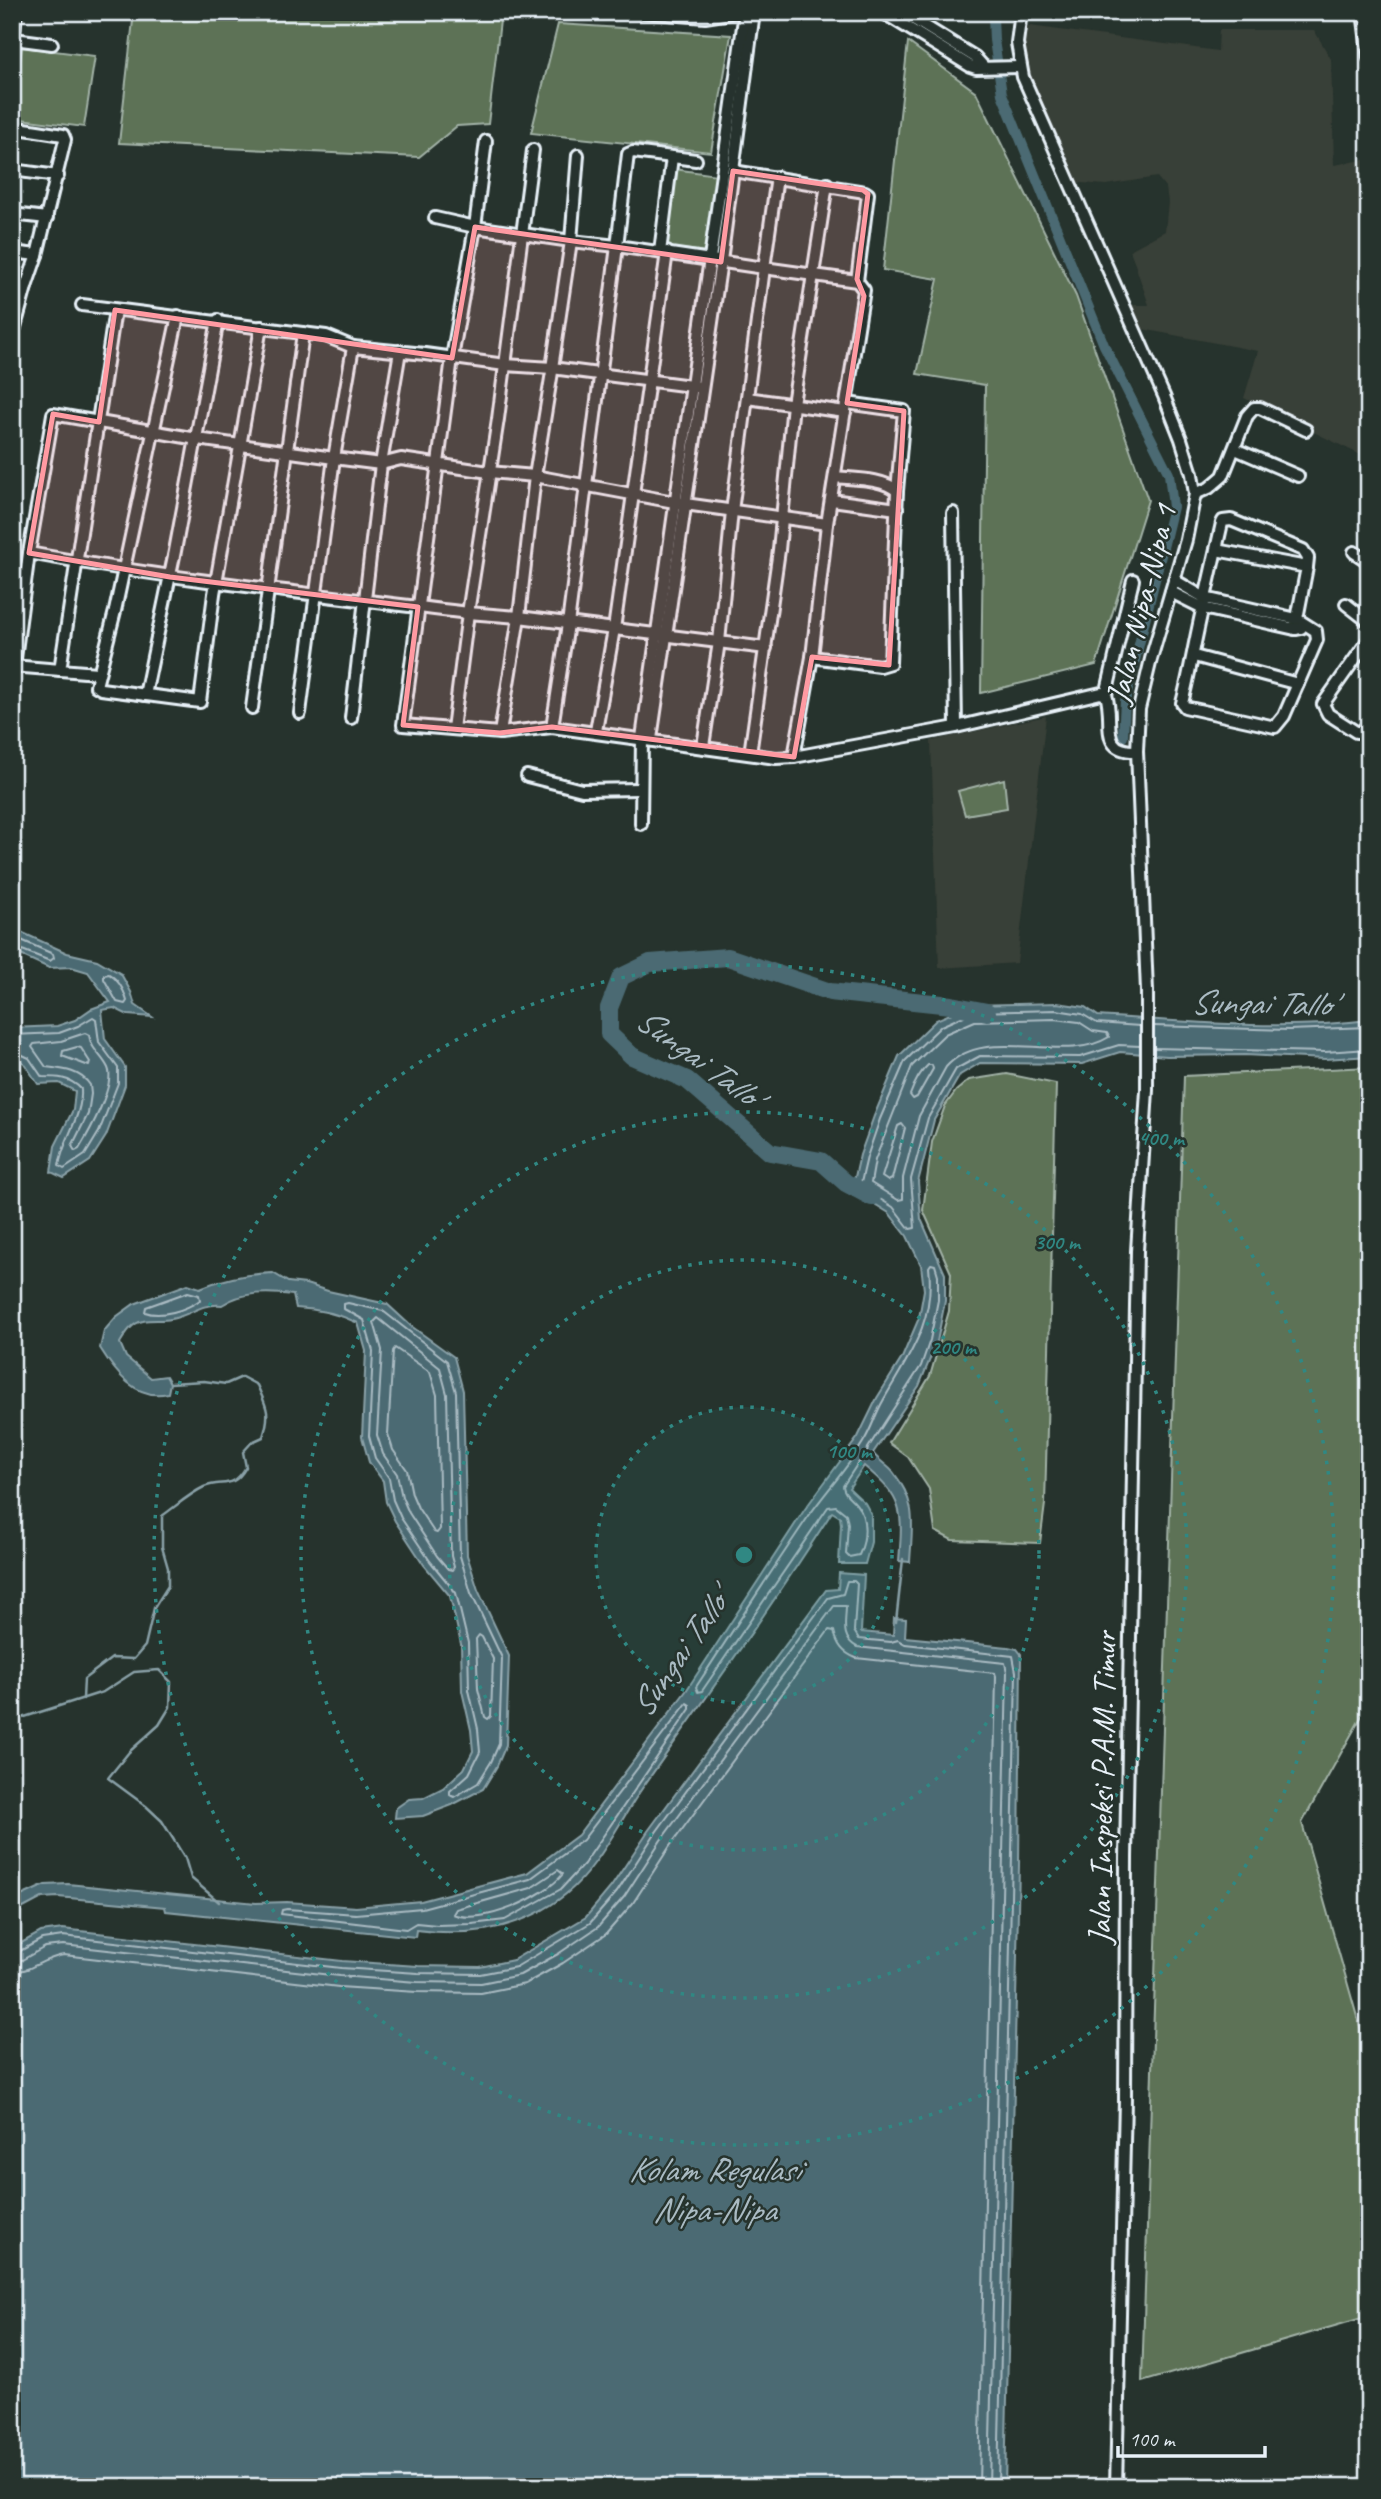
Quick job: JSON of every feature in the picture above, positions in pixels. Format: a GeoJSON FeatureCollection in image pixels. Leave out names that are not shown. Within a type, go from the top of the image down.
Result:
{"type":"FeatureCollection","features":[{"type":"Feature","properties":{"kind":"street"},"geometry":{"type":"LineString","coordinates":[[12,53],[16,12]]}},
{"type":"Feature","properties":{"kind":"street"},"geometry":{"type":"LineString","coordinates":[[641,12],[705,17],[736,12]]}},
{"type":"Feature","properties":{"kind":"street"},"geometry":{"type":"LineString","coordinates":[[641,824],[639,789],[715,260],[745,12]]}},
{"type":"Feature","properties":{"kind":"street"},"geometry":{"type":"LineString","coordinates":[[715,260],[733,171],[754,12]]}},
{"type":"Feature","properties":{"kind":"street"},"geometry":{"type":"LineString","coordinates":[[882,12],[976,68],[1020,67]]}},
{"type":"Feature","properties":{"kind":"street"},"geometry":{"type":"LineString","coordinates":[[902,12],[991,66]]}},
{"type":"Feature","properties":{"kind":"street","name":"Jalan Nipa-Nipa 1"},"geometry":{"type":"LineString","coordinates":[[1021,12],[1018,31],[1020,67],[1164,396],[1181,439],[1195,494],[1139,709],[1137,751],[1147,991],[1147,1090]]}},
{"type":"Feature","properties":{"kind":"street"},"geometry":{"type":"LineString","coordinates":[[1363,12],[1369,58]]}},
{"type":"Feature","properties":{"kind":"street"},"geometry":{"type":"LineString","coordinates":[[14,39],[52,44]]}},
{"type":"Feature","properties":{"kind":"street"},"geometry":{"type":"LineString","coordinates":[[12,127],[63,135],[64,147],[37,255],[13,330]]}},
{"type":"Feature","properties":{"kind":"street"},"geometry":{"type":"LineString","coordinates":[[486,141],[475,227],[452,358],[403,726],[500,733],[552,727],[647,738],[776,758],[956,727],[1094,693],[1106,695]]}},
{"type":"Feature","properties":{"kind":"street"},"geometry":{"type":"LineString","coordinates":[[453,729],[533,150]]}},
{"type":"Feature","properties":{"kind":"street"},"geometry":{"type":"LineString","coordinates":[[552,727],[568,624],[628,154],[634,152],[696,159]]}},
{"type":"Feature","properties":{"kind":"street"},"geometry":{"type":"LineString","coordinates":[[500,733],[519,617],[535,476],[571,241],[578,155]]}},
{"type":"Feature","properties":{"kind":"street"},"geometry":{"type":"LineString","coordinates":[[596,731],[614,629],[649,382],[673,157]]}},
{"type":"Feature","properties":{"kind":"street"},"geometry":{"type":"LineString","coordinates":[[12,170],[58,176]]}},
{"type":"Feature","properties":{"kind":"street"},"geometry":{"type":"LineString","coordinates":[[733,171],[863,190],[868,194],[857,281]]}},
{"type":"Feature","properties":{"kind":"street"},"geometry":{"type":"LineString","coordinates":[[703,746],[719,642],[732,512],[778,177]]}},
{"type":"Feature","properties":{"kind":"street"},"geometry":{"type":"LineString","coordinates":[[750,754],[782,519],[793,404],[827,184]]}},
{"type":"Feature","properties":{"kind":"street"},"geometry":{"type":"LineString","coordinates":[[12,214],[47,218]]}},
{"type":"Feature","properties":{"kind":"street"},"geometry":{"type":"LineString","coordinates":[[435,218],[523,236],[663,252],[857,281],[862,286],[864,296],[827,524],[812,657],[794,757]]}},
{"type":"Feature","properties":{"kind":"street"},"geometry":{"type":"LineString","coordinates":[[12,252],[37,255]]}},
{"type":"Feature","properties":{"kind":"street"},"geometry":{"type":"LineString","coordinates":[[12,286],[26,287]]}},
{"type":"Feature","properties":{"kind":"street"},"geometry":{"type":"LineString","coordinates":[[82,305],[218,320],[326,336],[353,347],[697,387]]}},
{"type":"Feature","properties":{"kind":"street"},"geometry":{"type":"LineString","coordinates":[[61,670],[115,310]]}},
{"type":"Feature","properties":{"kind":"street"},"geometry":{"type":"LineString","coordinates":[[178,316],[124,569],[97,673],[98,689],[200,702],[216,583],[261,327]]}},
{"type":"Feature","properties":{"kind":"street"},"geometry":{"type":"LineString","coordinates":[[145,695],[197,439],[218,320]]}},
{"type":"Feature","properties":{"kind":"street"},"geometry":{"type":"LineString","coordinates":[[252,708],[303,333]]}},
{"type":"Feature","properties":{"kind":"street"},"geometry":{"type":"LineString","coordinates":[[300,713],[334,458],[353,347]]}},
{"type":"Feature","properties":{"kind":"street"},"geometry":{"type":"LineString","coordinates":[[351,718],[381,464],[400,351]]}},
{"type":"Feature","properties":{"kind":"street"},"geometry":{"type":"LineString","coordinates":[[747,398],[793,404],[904,411],[897,491],[889,665],[812,657]]}},
{"type":"Feature","properties":{"kind":"street"},"geometry":{"type":"LineString","coordinates":[[1195,494],[1220,481],[1247,416],[1255,408],[1306,430]]}},
{"type":"Feature","properties":{"kind":"street"},"geometry":{"type":"LineString","coordinates":[[97,673],[13,666],[53,414],[287,452],[381,464],[401,459],[535,476],[732,512],[827,524]]}},
{"type":"Feature","properties":{"kind":"street"},"geometry":{"type":"LineString","coordinates":[[1235,449],[1298,476]]}},
{"type":"Feature","properties":{"kind":"street"},"geometry":{"type":"LineString","coordinates":[[835,477],[875,482],[894,487],[897,491]]}},
{"type":"Feature","properties":{"kind":"street"},"geometry":{"type":"LineString","coordinates":[[832,500],[897,509]]}},
{"type":"Feature","properties":{"kind":"street"},"geometry":{"type":"LineString","coordinates":[[953,513],[956,727]]}},
{"type":"Feature","properties":{"kind":"street"},"geometry":{"type":"LineString","coordinates":[[1171,592],[1204,603],[1307,627],[1316,631],[1318,636],[1284,716],[1275,727],[1185,707],[1182,703],[1204,603],[1222,523],[1227,519],[1303,550],[1308,558],[1296,624]]}},
{"type":"Feature","properties":{"kind":"street"},"geometry":{"type":"LineString","coordinates":[[1216,551],[1307,567]]}},
{"type":"Feature","properties":{"kind":"street"},"geometry":{"type":"LineString","coordinates":[[1354,552],[1369,562]]}},
{"type":"Feature","properties":{"kind":"street"},"geometry":{"type":"LineString","coordinates":[[29,553],[216,583],[766,648]]}},
{"type":"Feature","properties":{"kind":"street"},"geometry":{"type":"LineString","coordinates":[[1133,580],[1106,695],[1115,746],[1117,749],[1137,751]]}},
{"type":"Feature","properties":{"kind":"street"},"geometry":{"type":"LineString","coordinates":[[1174,580],[1204,603]]}},
{"type":"Feature","properties":{"kind":"street"},"geometry":{"type":"LineString","coordinates":[[1346,604],[1369,622]]}},
{"type":"Feature","properties":{"kind":"street"},"geometry":{"type":"LineString","coordinates":[[1369,639],[1326,699],[1323,708],[1356,732],[1361,733],[1369,724]]}},
{"type":"Feature","properties":{"kind":"street"},"geometry":{"type":"LineString","coordinates":[[1194,656],[1298,684]]}},
{"type":"Feature","properties":{"kind":"street"},"geometry":{"type":"LineString","coordinates":[[527,776],[582,790],[639,789]]}},
{"type":"Feature","properties":{"kind":"street","name":"Jalan Inspeksi P.A.M. Timur"},"geometry":{"type":"LineString","coordinates":[[1116,2487],[1125,2100],[1126,1858],[1137,1265],[1147,1090]]}},
{"type":"Feature","properties":{"kind":"highlighted area"},"geometry":{"type":"Polygon","coordinates":[[[733,171],[863,190],[868,194],[857,279],[864,296],[847,403],[904,411],[889,665],[812,657],[794,757],[552,727],[500,733],[403,725],[418,607],[170,577],[29,553],[53,414],[99,422],[115,310],[452,358],[475,227],[721,262],[733,171]]]}},
{"type":"Feature","properties":{"kind":"shaded area"},"geometry":{"type":"Polygon","coordinates":[[[1022,25],[1218,51],[1219,30],[1314,30],[1331,59],[1334,165],[1369,159],[1369,459],[1244,398],[1258,351],[1137,328],[1125,305],[1149,305],[1130,250],[1165,231],[1168,202],[1166,188],[1157,177],[1106,185],[1071,182],[1045,124],[1019,51],[1022,25]]]}},
{"type":"Feature","properties":{"kind":"shaded area"},"geometry":{"type":"Polygon","coordinates":[[[1046,716],[1017,963],[939,968],[931,741],[1046,716]]]}},
{"type":"Feature","properties":{"kind":"green space"},"geometry":{"type":"Polygon","coordinates":[[[134,12],[501,12],[488,124],[457,126],[419,157],[119,143],[134,12]]]}},
{"type":"Feature","properties":{"kind":"green space"},"geometry":{"type":"Polygon","coordinates":[[[558,24],[731,35],[711,152],[531,133],[558,24]]]}},
{"type":"Feature","properties":{"kind":"green space"},"geometry":{"type":"Polygon","coordinates":[[[908,42],[976,92],[1076,296],[1148,500],[1096,665],[981,693],[985,385],[917,374],[938,279],[883,270],[908,42]]]}},
{"type":"Feature","properties":{"kind":"green space"},"geometry":{"type":"Polygon","coordinates":[[[22,47],[95,56],[84,127],[12,118],[22,47]]]}},
{"type":"Feature","properties":{"kind":"green space"},"geometry":{"type":"Polygon","coordinates":[[[674,169],[717,175],[708,252],[664,247],[674,169]]]}},
{"type":"Feature","properties":{"kind":"green space"},"geometry":{"type":"Polygon","coordinates":[[[1004,779],[1007,808],[965,815],[958,791],[1004,779]]]}},
{"type":"Feature","properties":{"kind":"green space"},"geometry":{"type":"Polygon","coordinates":[[[1369,1067],[1369,1703],[1302,1823],[1369,2059],[1369,2316],[1142,2382],[1184,1076],[1369,1067]]]}},
{"type":"Feature","properties":{"kind":"green space"},"geometry":{"type":"Polygon","coordinates":[[[1007,1074],[1056,1084],[1045,1504],[1040,1543],[952,1540],[935,1531],[929,1489],[908,1457],[889,1443],[930,1376],[949,1311],[951,1273],[923,1210],[932,1142],[945,1106],[956,1091],[969,1080],[1007,1074]]]}},
{"type":"Feature","properties":{"kind":"water"},"geometry":{"type":"Polygon","coordinates":[[[12,928],[67,953],[97,960],[121,974],[135,1005],[152,1017],[128,1015],[114,1008],[102,1010],[105,1039],[125,1067],[125,1085],[106,1136],[90,1161],[64,1178],[51,1172],[55,1146],[73,1110],[75,1091],[59,1083],[38,1084],[24,1063],[12,1056],[12,1028],[57,1026],[110,1002],[88,972],[71,967],[49,968],[12,951],[12,928]]]}},
{"type":"Feature","properties":{"kind":"water"},"geometry":{"type":"Polygon","coordinates":[[[1057,1003],[1085,1007],[1098,1016],[1200,1023],[1302,1025],[1369,1020],[1369,1056],[1325,1059],[1245,1055],[1167,1056],[1120,1052],[1082,1064],[980,1063],[960,1075],[934,1120],[918,1182],[921,1219],[945,1274],[945,1301],[937,1342],[919,1386],[873,1453],[901,1483],[910,1505],[910,1562],[899,1561],[901,1530],[894,1497],[864,1466],[849,1488],[865,1503],[871,1514],[871,1542],[865,1564],[839,1564],[841,1524],[840,1517],[832,1512],[643,1787],[599,1858],[566,1894],[532,1916],[513,1923],[476,1931],[416,1930],[415,1937],[58,1897],[42,1898],[12,1914],[12,1900],[45,1885],[68,1884],[256,1903],[287,1902],[356,1907],[421,1901],[527,1873],[578,1835],[686,1691],[805,1509],[858,1437],[877,1398],[902,1358],[919,1318],[924,1290],[921,1265],[907,1236],[889,1213],[852,1190],[860,1155],[899,1056],[936,1020],[971,1005],[1057,1003]]]}},
{"type":"Feature","properties":{"kind":"water"},"geometry":{"type":"Polygon","coordinates":[[[273,1273],[288,1282],[387,1304],[411,1326],[454,1357],[463,1391],[467,1555],[478,1590],[509,1656],[506,1745],[483,1789],[423,1816],[395,1818],[396,1808],[409,1799],[423,1798],[443,1788],[464,1769],[473,1751],[462,1691],[461,1644],[450,1596],[424,1565],[395,1521],[386,1502],[383,1481],[369,1462],[362,1437],[366,1351],[358,1323],[328,1312],[296,1308],[293,1295],[266,1293],[239,1297],[222,1305],[202,1307],[171,1319],[139,1322],[120,1343],[126,1357],[151,1378],[166,1376],[170,1383],[168,1393],[146,1393],[136,1389],[112,1366],[100,1348],[104,1331],[116,1317],[134,1304],[188,1284],[200,1288],[235,1277],[273,1273]]]}},
{"type":"Feature","properties":{"kind":"water","name":"Kolam Regulasi Nipa-Nipa"},"geometry":{"type":"Polygon","coordinates":[[[839,1573],[864,1575],[861,1632],[893,1635],[894,1618],[906,1619],[905,1637],[1008,1647],[1017,1649],[1021,1654],[1005,2487],[12,2487],[12,1948],[41,1932],[63,1929],[342,1961],[480,1967],[513,1960],[586,1917],[611,1887],[648,1831],[826,1590],[838,1589],[839,1573]]]}},
{"type":"Feature","properties":{"kind":"waterway"},"geometry":{"type":"LineString","coordinates":[[996,12],[993,17],[994,40],[1002,94],[1104,345],[1169,474],[1173,507],[1125,701],[1123,737]]}},
{"type":"Feature","properties":{"kind":"waterway","name":"Sungai Tallo'"},"geometry":{"type":"LineString","coordinates":[[872,1197],[846,1183],[821,1161],[770,1152],[687,1080],[632,1056],[609,1034],[609,1008],[621,977],[650,963],[728,957],[830,992],[951,1005],[987,1012]]}},
{"type":"Feature","properties":{"kind":"waterway"},"geometry":{"type":"LineString","coordinates":[[83,1699],[84,1679],[112,1658],[134,1659],[145,1646],[154,1608],[168,1586],[168,1568],[162,1547],[162,1516],[204,1487],[236,1479],[246,1467],[243,1452],[252,1442],[263,1437],[267,1410],[257,1385],[242,1377],[226,1384],[204,1381],[170,1383]]}},
{"type":"Feature","properties":{"kind":"waterway"},"geometry":{"type":"LineString","coordinates":[[896,1622],[903,1559]]}},
{"type":"Feature","properties":{"kind":"waterway"},"geometry":{"type":"LineString","coordinates":[[12,1721],[103,1692],[134,1672],[159,1670],[171,1682],[170,1707],[159,1725],[129,1752],[108,1778],[162,1821],[185,1858],[191,1878],[219,1902]]}}]}
